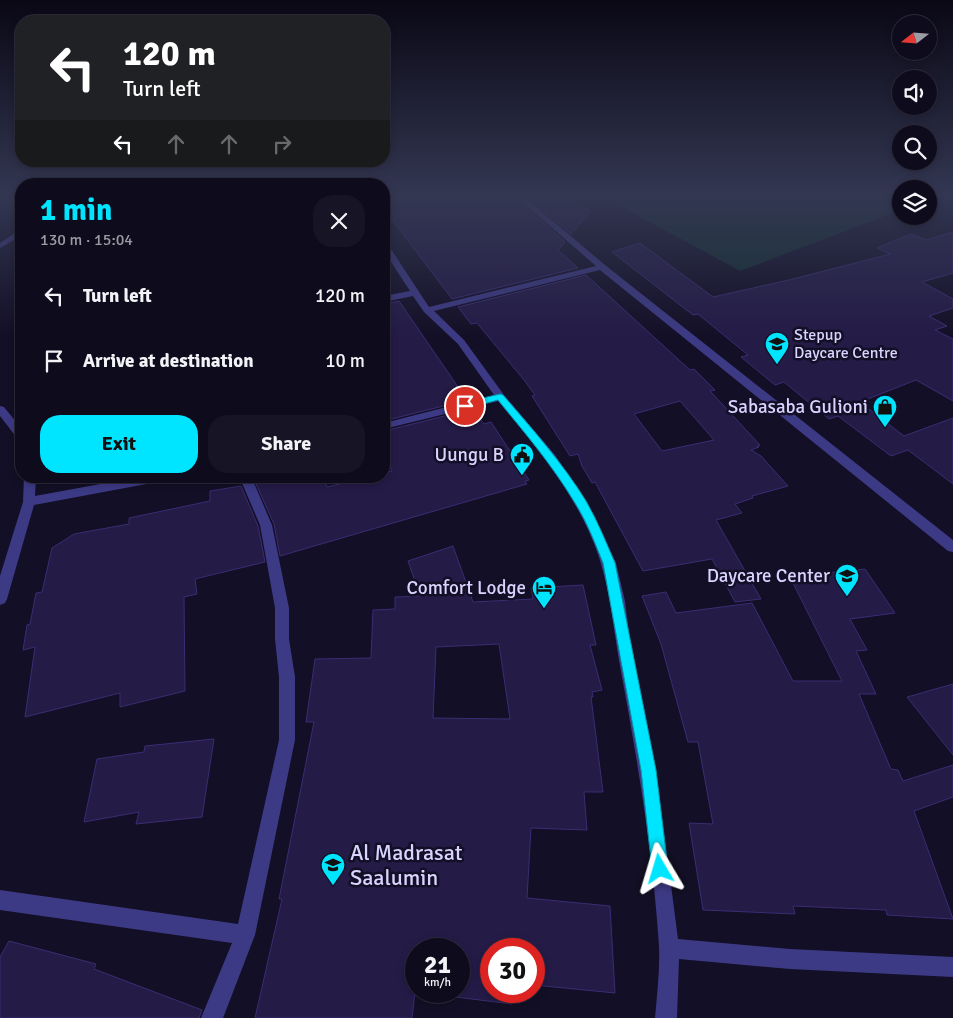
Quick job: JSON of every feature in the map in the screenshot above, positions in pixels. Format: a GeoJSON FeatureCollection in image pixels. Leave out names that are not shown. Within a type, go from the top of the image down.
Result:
{"type":"FeatureCollection","features":[{"type":"Feature","properties":{"kind":"street"},"geometry":{"type":"LineString","coordinates":[[572,242],[953,547]]}},
{"type":"Feature","properties":{"kind":"street"},"geometry":{"type":"LineString","coordinates":[[390,254],[426,310],[461,342],[500,397],[551,458],[581,502],[609,563],[648,770],[669,948],[666,1018]]}},
{"type":"Feature","properties":{"kind":"street"},"geometry":{"type":"LineString","coordinates":[[426,310],[602,267]]}},
{"type":"Feature","properties":{"kind":"street"},"geometry":{"type":"LineString","coordinates":[[390,298],[415,293]]}},
{"type":"Feature","properties":{"kind":"street"},"geometry":{"type":"LineString","coordinates":[[390,424],[500,397]]}},
{"type":"Feature","properties":{"kind":"street"},"geometry":{"type":"LineString","coordinates":[[0,408],[15,428]]}},
{"type":"Feature","properties":{"kind":"street"},"geometry":{"type":"LineString","coordinates":[[0,599],[29,502],[30,483]]}},
{"type":"Feature","properties":{"kind":"street"},"geometry":{"type":"LineString","coordinates":[[29,502],[131,483]]}},
{"type":"Feature","properties":{"kind":"street"},"geometry":{"type":"LineString","coordinates":[[212,1018],[245,935],[286,740],[287,677],[282,639],[282,608],[266,525],[248,483]]}},
{"type":"Feature","properties":{"kind":"street"},"geometry":{"type":"LineString","coordinates":[[0,900],[245,935]]}},
{"type":"Feature","properties":{"kind":"street"},"geometry":{"type":"LineString","coordinates":[[669,948],[790,959],[953,967]]}},
{"type":"Feature","properties":{"kind":"green space"},"geometry":{"type":"Polygon","coordinates":[[[686,242],[818,242],[740,271],[686,242]]]}},
{"type":"Feature","properties":{"kind":"building"},"geometry":{"type":"Polygon","coordinates":[[[409,242],[564,242],[558,250],[578,268],[452,299],[409,242]]]}},
{"type":"Feature","properties":{"kind":"building","name":"Sabasaba Gulioni"},"geometry":{"type":"Polygon","coordinates":[[[893,242],[953,242],[953,273],[922,282],[953,299],[953,308],[929,316],[947,326],[935,330],[953,339],[953,401],[916,380],[860,402],[904,436],[953,418],[953,484],[908,450],[891,456],[838,416],[829,419],[784,382],[775,385],[741,357],[748,355],[698,314],[693,315],[612,252],[640,243],[713,297],[890,254],[877,248],[893,242]]]}},
{"type":"Feature","properties":{"kind":"building"},"geometry":{"type":"Polygon","coordinates":[[[586,275],[690,370],[694,369],[715,390],[710,391],[760,445],[751,450],[761,456],[788,486],[752,496],[753,498],[735,504],[742,513],[716,520],[761,599],[735,602],[712,559],[643,571],[595,482],[592,483],[582,466],[578,454],[570,456],[532,396],[535,395],[524,380],[477,323],[471,324],[458,307],[586,275]],[[680,401],[634,414],[662,451],[714,440],[680,401]]]}},
{"type":"Feature","properties":{"kind":"building"},"geometry":{"type":"Polygon","coordinates":[[[399,301],[467,400],[390,419],[390,303],[399,301]]]}},
{"type":"Feature","properties":{"kind":"building"},"geometry":{"type":"Polygon","coordinates":[[[473,409],[484,424],[491,422],[529,480],[525,481],[527,484],[280,556],[274,524],[256,484],[326,483],[327,487],[343,483],[390,483],[390,472],[392,471],[390,466],[390,430],[473,409]]]}},
{"type":"Feature","properties":{"kind":"building"},"geometry":{"type":"Polygon","coordinates":[[[241,486],[258,526],[265,562],[195,579],[197,594],[184,597],[185,691],[120,707],[120,693],[25,717],[35,647],[23,650],[27,625],[30,624],[36,593],[42,592],[52,548],[74,534],[129,524],[129,518],[210,501],[210,491],[241,486]]]}},
{"type":"Feature","properties":{"kind":"building"},"geometry":{"type":"Polygon","coordinates":[[[453,546],[473,602],[533,599],[531,588],[583,585],[596,645],[590,645],[602,690],[592,692],[593,697],[591,697],[603,792],[584,792],[587,830],[531,828],[527,898],[610,906],[615,993],[545,986],[545,938],[480,938],[480,1000],[470,999],[470,938],[405,938],[405,1003],[414,1003],[412,1018],[255,1018],[282,899],[279,899],[314,722],[306,722],[315,659],[371,658],[373,610],[395,609],[395,597],[420,596],[408,561],[453,546]],[[499,644],[436,647],[433,718],[510,719],[499,644]]]}},
{"type":"Feature","properties":{"kind":"building"},"geometry":{"type":"Polygon","coordinates":[[[865,569],[895,613],[850,619],[867,650],[856,651],[876,694],[859,694],[891,769],[898,770],[903,781],[953,765],[953,797],[914,811],[953,919],[887,915],[886,910],[793,906],[795,914],[703,910],[689,823],[713,824],[698,742],[688,742],[661,644],[642,596],[666,592],[676,613],[752,603],[793,681],[842,681],[790,577],[865,569]]]}},
{"type":"Feature","properties":{"kind":"building"},"geometry":{"type":"Polygon","coordinates":[[[953,684],[953,755],[907,697],[953,684]]]}},
{"type":"Feature","properties":{"kind":"building"},"geometry":{"type":"Polygon","coordinates":[[[214,739],[202,817],[136,824],[139,812],[84,822],[97,759],[144,752],[145,746],[214,739]]]}},
{"type":"Feature","properties":{"kind":"building"},"geometry":{"type":"Polygon","coordinates":[[[9,941],[96,964],[94,969],[202,1010],[199,1018],[0,1018],[0,957],[9,941]]]}},
{"type":"Feature","properties":{"kind":"place","name":"Stepup Daycare Centre"},"geometry":{"type":"Point","coordinates":[777,365]}},
{"type":"Feature","properties":{"kind":"place","name":"Sabasaba Gulioni"},"geometry":{"type":"Point","coordinates":[885,428]}},
{"type":"Feature","properties":{"kind":"place","name":"Uungu B"},"geometry":{"type":"Point","coordinates":[522,476]}},
{"type":"Feature","properties":{"kind":"place","name":"Daycare Center"},"geometry":{"type":"Point","coordinates":[847,597]}},
{"type":"Feature","properties":{"kind":"place","name":"Comfort Lodge"},"geometry":{"type":"Point","coordinates":[544,609]}},
{"type":"Feature","properties":{"kind":"place","name":"Al Madrasat Saalumin"},"geometry":{"type":"Point","coordinates":[333,886]}},
{"type":"Feature","properties":{"kind":"route"},"geometry":{"type":"LineString","coordinates":[[465,406],[500,397],[551,458],[581,502],[596,532],[609,563],[618,601],[623,641],[648,770],[660,869]]}}]}
